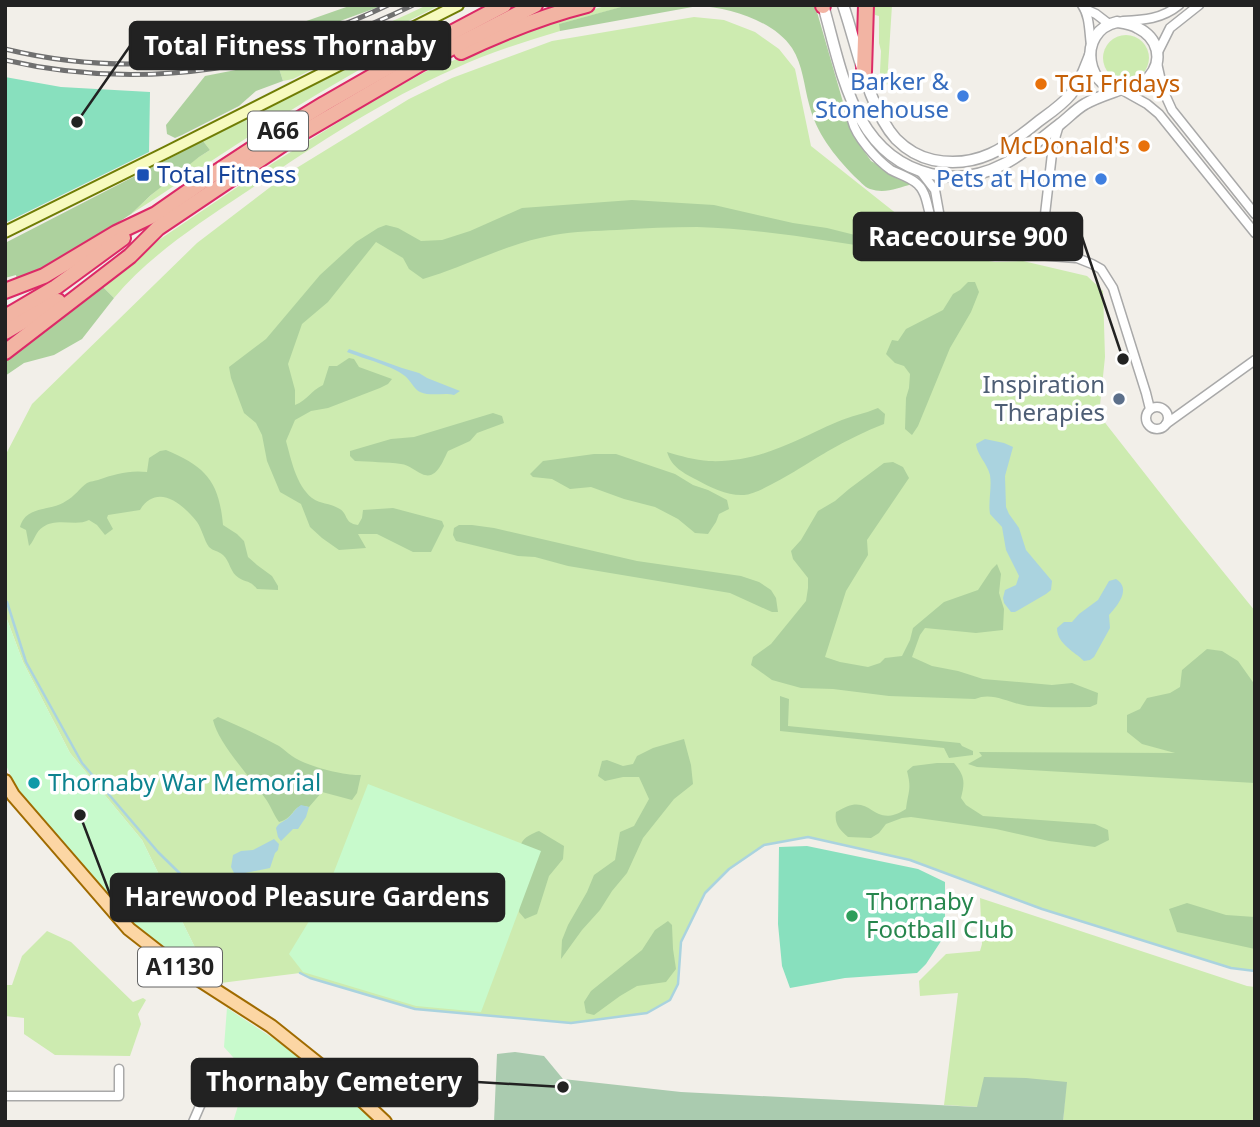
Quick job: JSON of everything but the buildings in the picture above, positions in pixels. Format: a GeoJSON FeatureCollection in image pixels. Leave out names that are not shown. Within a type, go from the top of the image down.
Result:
{"type":"FeatureCollection","features":[{"type":"Feature","properties":{"kind":"highway"},"geometry":{"type":"LineString","coordinates":[[406,57],[438,32],[484,5]]}},
{"type":"Feature","properties":{"kind":"highway","name":"A66"},"geometry":{"type":"LineString","coordinates":[[5,332],[48,308],[209,177],[278,132],[406,57],[504,5]]}},
{"type":"Feature","properties":{"kind":"highway","name":"A66"},"geometry":{"type":"LineString","coordinates":[[5,317],[157,221],[376,89],[535,5]]}},
{"type":"Feature","properties":{"kind":"highway","name":"A66"},"geometry":{"type":"LineString","coordinates":[[376,89],[416,74],[517,28],[587,5]]}},
{"type":"Feature","properties":{"kind":"highway"},"geometry":{"type":"LineString","coordinates":[[864,72],[866,5]]}},
{"type":"Feature","properties":{"kind":"highway"},"geometry":{"type":"LineString","coordinates":[[5,352],[130,256],[157,221]]}},
{"type":"Feature","properties":{"kind":"highway","name":"A66"},"geometry":{"type":"LineString","coordinates":[[5,291],[44,275],[116,233],[157,221]]}},
{"type":"Feature","properties":{"kind":"main road"},"geometry":{"type":"LineString","coordinates":[[5,232],[458,5]]}},
{"type":"Feature","properties":{"kind":"main road","name":"A1130"},"geometry":{"type":"LineString","coordinates":[[5,781],[13,795],[129,929],[170,961],[271,1026],[351,1090],[385,1122]]}},
{"type":"Feature","properties":{"kind":"street"},"geometry":{"type":"LineString","coordinates":[[843,5],[882,119],[897,140],[909,150],[928,159],[965,162],[986,156],[1016,140],[1064,101],[1073,92],[1083,74],[1098,32],[1113,23],[1163,16],[1179,5]]}},
{"type":"Feature","properties":{"kind":"street"},"geometry":{"type":"LineString","coordinates":[[823,6],[850,96],[873,139],[896,159],[921,172],[954,177],[980,173],[1004,164],[1028,149],[1085,104],[1142,84],[1152,74],[1170,28],[1199,5]]}},
{"type":"Feature","properties":{"kind":"street"},"geometry":{"type":"LineString","coordinates":[[1084,7],[1113,23],[1137,27],[1150,37],[1155,44],[1163,90],[1172,110],[1255,215]]}},
{"type":"Feature","properties":{"kind":"street"},"geometry":{"type":"LineString","coordinates":[[1084,7],[1095,76],[1108,86],[1147,104],[1159,114],[1255,233]]}},
{"type":"Feature","properties":{"kind":"street"},"geometry":{"type":"LineString","coordinates":[[850,96],[852,120],[857,131],[872,154],[890,169],[923,189],[936,230],[941,236],[965,246],[1077,258],[1101,269],[1113,288],[1146,393],[1150,410],[1146,418],[1149,426],[1163,428],[1255,360]]}},
{"type":"Feature","properties":{"kind":"street"},"geometry":{"type":"LineString","coordinates":[[1027,253],[1044,223],[1053,145],[1059,125]]}},
{"type":"Feature","properties":{"kind":"street"},"geometry":{"type":"LineString","coordinates":[[921,172],[935,190],[942,229],[951,240]]}},
{"type":"Feature","properties":{"kind":"street"},"geometry":{"type":"LineString","coordinates":[[1150,410],[1158,407],[1165,411],[1189,407]]}},
{"type":"Feature","properties":{"kind":"street"},"geometry":{"type":"LineString","coordinates":[[1165,411],[1166,424]]}},
{"type":"Feature","properties":{"kind":"street"},"geometry":{"type":"LineString","coordinates":[[5,1096],[119,1096],[119,1069]]}},
{"type":"Feature","properties":{"kind":"street"},"geometry":{"type":"LineString","coordinates":[[194,1122],[203,1099],[205,1072]]}},
{"type":"Feature","properties":{"kind":"green space"},"geometry":{"type":"Polygon","coordinates":[[[352,5],[384,5],[288,40],[224,54],[241,39],[295,25],[352,5]]]}},
{"type":"Feature","properties":{"kind":"green space"},"geometry":{"type":"Polygon","coordinates":[[[427,5],[440,5],[293,79],[283,81],[277,62],[353,37],[427,5]]]}},
{"type":"Feature","properties":{"kind":"green space"},"geometry":{"type":"Polygon","coordinates":[[[609,5],[622,7],[560,24],[560,31],[480,58],[400,96],[320,143],[192,229],[143,268],[114,298],[100,284],[144,250],[273,163],[425,72],[558,19],[609,5]]]}},
{"type":"Feature","properties":{"kind":"green space"},"geometry":{"type":"Polygon","coordinates":[[[621,5],[815,5],[847,116],[860,145],[871,161],[912,184],[881,191],[866,187],[854,176],[833,152],[816,125],[801,68],[792,48],[774,30],[750,17],[723,9],[698,6],[560,31],[559,24],[621,5]]]}},
{"type":"Feature","properties":{"kind":"green space"},"geometry":{"type":"Polygon","coordinates":[[[875,5],[892,5],[888,68],[892,83],[885,85],[882,84],[880,72],[879,16],[875,15],[875,5]]]}},
{"type":"Feature","properties":{"kind":"green space"},"geometry":{"type":"Polygon","coordinates":[[[694,17],[724,20],[755,32],[779,49],[795,69],[811,146],[936,245],[952,255],[995,262],[1023,261],[1087,276],[1103,291],[1105,357],[1099,415],[1255,611],[1255,971],[1231,968],[1042,909],[910,860],[808,837],[764,845],[729,869],[705,893],[681,942],[678,984],[670,1000],[647,1013],[571,1023],[415,1009],[300,973],[213,984],[142,840],[70,753],[23,662],[5,614],[5,456],[32,404],[197,243],[290,172],[409,99],[452,78],[552,41],[694,17]]]}},
{"type":"Feature","properties":{"kind":"green space"},"geometry":{"type":"Polygon","coordinates":[[[439,24],[277,119],[131,214],[159,188],[210,150],[203,141],[439,24]]]}},
{"type":"Feature","properties":{"kind":"green space"},"geometry":{"type":"Polygon","coordinates":[[[1126,35],[1142,42],[1149,58],[1142,74],[1126,81],[1110,74],[1103,58],[1110,42],[1126,35]]]}},
{"type":"Feature","properties":{"kind":"green space"},"geometry":{"type":"Polygon","coordinates":[[[277,62],[283,81],[256,91],[239,106],[182,135],[175,138],[167,134],[166,125],[205,76],[277,62]]]}},
{"type":"Feature","properties":{"kind":"green space"},"geometry":{"type":"Polygon","coordinates":[[[5,77],[61,87],[150,92],[149,152],[5,223],[5,77]]]}},
{"type":"Feature","properties":{"kind":"green space"},"geometry":{"type":"Polygon","coordinates":[[[203,141],[210,150],[151,195],[131,214],[67,256],[17,280],[16,275],[5,278],[5,243],[203,141]]]}},
{"type":"Feature","properties":{"kind":"green space"},"geometry":{"type":"Polygon","coordinates":[[[632,200],[714,205],[883,242],[893,251],[722,228],[586,231],[520,243],[423,279],[409,269],[403,258],[376,242],[328,302],[302,324],[288,364],[295,390],[295,405],[323,385],[329,366],[337,366],[349,358],[354,359],[359,367],[392,379],[380,388],[328,408],[311,411],[295,420],[286,441],[295,471],[306,493],[315,500],[335,506],[353,524],[358,525],[363,510],[393,508],[442,521],[444,526],[431,552],[413,552],[377,534],[358,534],[366,548],[339,550],[310,527],[301,504],[280,492],[267,461],[262,435],[256,423],[244,413],[229,367],[266,339],[320,275],[356,242],[378,228],[386,225],[398,228],[421,241],[442,240],[522,208],[632,200]]]}},
{"type":"Feature","properties":{"kind":"green space"},"geometry":{"type":"Polygon","coordinates":[[[968,282],[975,282],[979,292],[950,348],[912,435],[905,429],[910,374],[904,366],[895,363],[886,354],[892,340],[898,341],[906,329],[943,310],[953,294],[968,282]]]}},
{"type":"Feature","properties":{"kind":"green space"},"geometry":{"type":"Polygon","coordinates":[[[100,284],[114,298],[82,339],[54,355],[24,363],[5,376],[5,356],[100,284]]]}},
{"type":"Feature","properties":{"kind":"green space"},"geometry":{"type":"Polygon","coordinates":[[[878,408],[885,414],[884,424],[843,443],[774,483],[744,495],[720,491],[688,475],[675,466],[667,452],[709,461],[727,461],[760,455],[842,420],[878,408]]]}},
{"type":"Feature","properties":{"kind":"green space"},"geometry":{"type":"Polygon","coordinates":[[[493,413],[502,416],[504,423],[477,433],[470,441],[448,451],[432,475],[422,474],[401,464],[355,461],[350,456],[350,451],[391,439],[414,437],[493,413]]]}},
{"type":"Feature","properties":{"kind":"green space"},"geometry":{"type":"Polygon","coordinates":[[[166,450],[191,463],[208,477],[218,497],[223,525],[244,541],[248,557],[272,576],[278,590],[257,589],[236,576],[223,555],[209,547],[191,515],[177,503],[162,497],[147,502],[140,510],[108,515],[113,529],[105,535],[89,520],[54,523],[40,529],[29,546],[26,530],[20,527],[27,515],[66,501],[88,482],[122,473],[147,472],[149,458],[166,450]]]}},
{"type":"Feature","properties":{"kind":"green space"},"geometry":{"type":"Polygon","coordinates":[[[616,454],[675,474],[727,500],[729,509],[719,514],[708,534],[695,533],[678,519],[655,507],[591,487],[570,489],[552,479],[533,477],[530,474],[543,461],[616,454]]]}},
{"type":"Feature","properties":{"kind":"green space"},"geometry":{"type":"Polygon","coordinates":[[[893,462],[903,467],[909,478],[867,540],[868,555],[846,591],[825,657],[868,667],[885,658],[902,656],[913,628],[944,602],[978,590],[997,564],[1001,574],[999,593],[1004,609],[1003,630],[976,633],[925,628],[912,657],[932,666],[983,679],[1052,685],[1072,683],[1098,693],[1097,704],[1090,707],[1036,707],[988,696],[975,699],[889,696],[801,688],[772,680],[751,665],[753,657],[771,644],[806,601],[808,578],[793,559],[791,551],[801,540],[818,511],[884,463],[893,462]]]}},
{"type":"Feature","properties":{"kind":"green space"},"geometry":{"type":"Polygon","coordinates":[[[459,525],[494,528],[637,561],[741,576],[759,582],[771,590],[776,598],[778,612],[772,612],[730,593],[568,566],[456,541],[454,528],[459,525]]]}},
{"type":"Feature","properties":{"kind":"green space"},"geometry":{"type":"Polygon","coordinates":[[[5,614],[23,662],[70,753],[142,840],[213,984],[176,960],[132,925],[17,789],[5,763],[5,614]]]}},
{"type":"Feature","properties":{"kind":"green space"},"geometry":{"type":"Polygon","coordinates":[[[1207,649],[1222,651],[1238,661],[1255,685],[1255,783],[977,767],[968,764],[982,756],[979,752],[1175,753],[1142,744],[1127,732],[1127,715],[1140,709],[1147,698],[1170,693],[1180,687],[1182,670],[1207,649]]]}},
{"type":"Feature","properties":{"kind":"green space"},"geometry":{"type":"Polygon","coordinates":[[[780,696],[789,699],[788,726],[960,743],[973,751],[973,755],[949,758],[944,748],[780,731],[780,696]]]}},
{"type":"Feature","properties":{"kind":"green space"},"geometry":{"type":"Polygon","coordinates":[[[218,717],[281,747],[292,756],[315,767],[361,775],[357,793],[352,800],[322,792],[309,807],[297,808],[279,822],[265,798],[221,739],[213,720],[218,717]]]}},
{"type":"Feature","properties":{"kind":"green space"},"geometry":{"type":"Polygon","coordinates":[[[684,739],[693,784],[674,799],[643,838],[627,873],[561,959],[562,940],[594,875],[615,860],[620,832],[634,826],[649,799],[639,777],[605,781],[598,776],[602,761],[607,760],[623,766],[633,764],[637,756],[653,748],[684,739]]]}},
{"type":"Feature","properties":{"kind":"green space"},"geometry":{"type":"Polygon","coordinates":[[[954,763],[963,779],[961,798],[966,805],[983,816],[1095,824],[1108,830],[1109,840],[1095,847],[911,817],[886,824],[871,838],[848,837],[842,832],[836,820],[836,812],[859,805],[882,815],[896,814],[906,809],[909,787],[907,771],[913,766],[954,763]]]}},
{"type":"Feature","properties":{"kind":"green space"},"geometry":{"type":"Polygon","coordinates":[[[368,784],[541,851],[481,1012],[416,1006],[303,972],[289,954],[325,895],[368,784]]]}},
{"type":"Feature","properties":{"kind":"green space"},"geometry":{"type":"Polygon","coordinates":[[[539,831],[564,846],[563,859],[549,876],[537,914],[525,919],[519,912],[520,849],[524,839],[539,831]]]}},
{"type":"Feature","properties":{"kind":"green space"},"geometry":{"type":"Polygon","coordinates":[[[807,846],[918,869],[945,882],[945,935],[917,973],[845,978],[790,988],[782,966],[778,924],[779,847],[807,846]]]}},
{"type":"Feature","properties":{"kind":"green space"},"geometry":{"type":"Polygon","coordinates":[[[980,898],[1255,987],[1255,1122],[1063,1122],[1066,1082],[978,1107],[944,1105],[958,993],[920,996],[919,981],[946,954],[980,951],[980,898]]]}},
{"type":"Feature","properties":{"kind":"green space"},"geometry":{"type":"Polygon","coordinates":[[[1187,903],[1226,915],[1255,917],[1255,949],[1177,932],[1169,909],[1187,903]]]}},
{"type":"Feature","properties":{"kind":"green space"},"geometry":{"type":"Polygon","coordinates":[[[668,921],[672,925],[676,969],[666,982],[637,986],[594,1015],[586,1013],[584,1002],[591,991],[642,950],[655,930],[668,921]]]}},
{"type":"Feature","properties":{"kind":"green space"},"geometry":{"type":"Polygon","coordinates":[[[47,931],[71,942],[133,1002],[143,998],[146,1000],[138,1014],[141,1024],[130,1056],[55,1055],[24,1034],[24,1018],[5,1016],[5,985],[12,985],[22,956],[47,931]]]}},
{"type":"Feature","properties":{"kind":"green space"},"geometry":{"type":"Polygon","coordinates":[[[227,1008],[306,1060],[378,1122],[233,1122],[241,1096],[240,1065],[224,1047],[227,1008]]]}},
{"type":"Feature","properties":{"kind":"green space"},"geometry":{"type":"Polygon","coordinates":[[[515,1052],[544,1056],[563,1079],[681,1092],[977,1107],[984,1077],[1067,1082],[1063,1122],[494,1122],[497,1054],[515,1052]]]}},
{"type":"Feature","properties":{"kind":"water"},"geometry":{"type":"Polygon","coordinates":[[[349,349],[419,373],[460,391],[454,395],[420,392],[399,372],[347,352],[349,349]]]}},
{"type":"Feature","properties":{"kind":"water"},"geometry":{"type":"Polygon","coordinates":[[[985,439],[1013,447],[1005,476],[1006,507],[1019,528],[1026,550],[1052,581],[1051,590],[1015,612],[1011,612],[1003,598],[1005,590],[1016,585],[1019,576],[1006,550],[1002,527],[990,514],[990,475],[976,444],[985,439]]]}},
{"type":"Feature","properties":{"kind":"water"},"geometry":{"type":"Polygon","coordinates":[[[1116,579],[1121,583],[1123,592],[1109,615],[1110,628],[1094,657],[1084,661],[1063,643],[1057,628],[1064,622],[1072,622],[1098,600],[1109,581],[1116,579]]]}},
{"type":"Feature","properties":{"kind":"water"},"geometry":{"type":"Polygon","coordinates":[[[301,805],[309,807],[306,817],[298,829],[293,829],[281,841],[276,828],[301,805]]]}},
{"type":"Feature","properties":{"kind":"water"},"geometry":{"type":"Polygon","coordinates":[[[274,839],[279,844],[270,868],[235,875],[231,867],[233,855],[253,850],[274,839]]]}},
{"type":"Feature","properties":{"kind":"waterway"},"geometry":{"type":"LineString","coordinates":[[7,602],[26,662],[82,763],[158,852],[219,912]]}},
{"type":"Feature","properties":{"kind":"waterway"},"geometry":{"type":"LineString","coordinates":[[300,973],[415,1009],[571,1023],[647,1013],[670,1000],[678,984],[681,942],[705,893],[729,869],[764,845],[808,837],[910,860],[1042,909],[1231,968],[1255,971]]}},
{"type":"Feature","properties":{"kind":"railway"},"geometry":{"type":"LineString","coordinates":[[5,49],[102,63],[151,64],[200,60],[297,40],[343,25],[388,5]]}},
{"type":"Feature","properties":{"kind":"railway"},"geometry":{"type":"LineString","coordinates":[[5,60],[58,70],[110,74],[162,74],[214,68],[265,59],[315,45],[365,27],[413,5]]}},
{"type":"Feature","properties":{"kind":"place","name":"TGI Fridays"},"geometry":{"type":"Point","coordinates":[1041,84]}},
{"type":"Feature","properties":{"kind":"place","name":"Barker & Stonehouse"},"geometry":{"type":"Point","coordinates":[963,96]}},
{"type":"Feature","properties":{"kind":"place","name":"Total Fitness Thornaby"},"geometry":{"type":"Point","coordinates":[77,122]}},
{"type":"Feature","properties":{"kind":"place","name":"McDonald's"},"geometry":{"type":"Point","coordinates":[1144,146]}},
{"type":"Feature","properties":{"kind":"place","name":"Total Fitness"},"geometry":{"type":"Point","coordinates":[143,175]}},
{"type":"Feature","properties":{"kind":"place","name":"Pets at Home"},"geometry":{"type":"Point","coordinates":[1101,179]}},
{"type":"Feature","properties":{"kind":"place","name":"Racecourse 900"},"geometry":{"type":"Point","coordinates":[1123,359]}},
{"type":"Feature","properties":{"kind":"place","name":"Inspiration Therapies"},"geometry":{"type":"Point","coordinates":[1119,399]}},
{"type":"Feature","properties":{"kind":"place","name":"Thornaby War Memorial"},"geometry":{"type":"Point","coordinates":[34,783]}},
{"type":"Feature","properties":{"kind":"place","name":"Harewood Pleasure Gardens"},"geometry":{"type":"Point","coordinates":[80,815]}},
{"type":"Feature","properties":{"kind":"place","name":"Thornaby Football Club"},"geometry":{"type":"Point","coordinates":[852,916]}},
{"type":"Feature","properties":{"kind":"place","name":"Thornaby Cemetery"},"geometry":{"type":"Point","coordinates":[563,1087]}}]}
